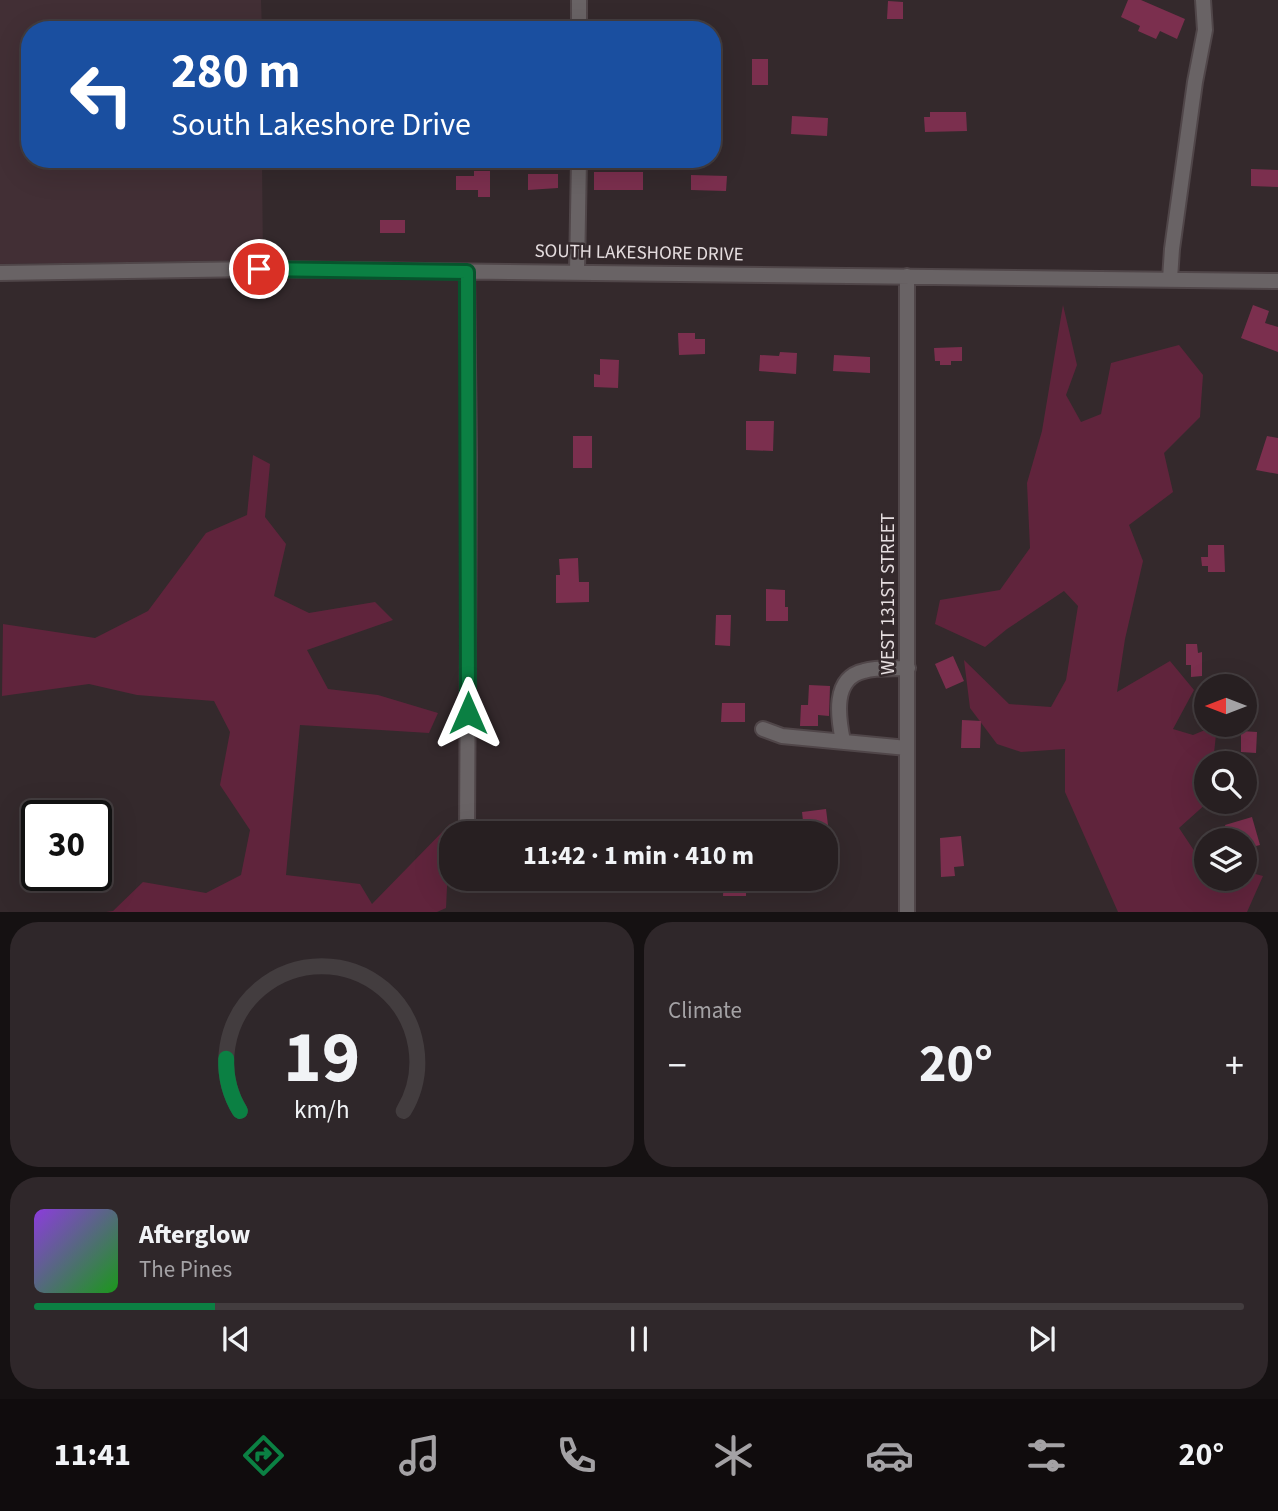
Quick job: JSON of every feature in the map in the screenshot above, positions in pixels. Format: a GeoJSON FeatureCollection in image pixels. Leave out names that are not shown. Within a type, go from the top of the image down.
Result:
{"type":"FeatureCollection","features":[{"type":"Feature","properties":{"kind":"street"},"geometry":{"type":"LineString","coordinates":[[579,0],[579,21]]}},
{"type":"Feature","properties":{"kind":"street"},"geometry":{"type":"LineString","coordinates":[[1170,279],[1195,82],[1205,30],[1203,0]]}},
{"type":"Feature","properties":{"kind":"street"},"geometry":{"type":"LineString","coordinates":[[577,271],[579,168]]}},
{"type":"Feature","properties":{"kind":"street","name":"SOUTH LAKESHORE DRIVE"},"geometry":{"type":"LineString","coordinates":[[0,273],[259,269],[1278,281]]}},
{"type":"Feature","properties":{"kind":"street"},"geometry":{"type":"LineString","coordinates":[[467,272],[467,821]]}},
{"type":"Feature","properties":{"kind":"street","name":"WEST 131ST STREET"},"geometry":{"type":"LineString","coordinates":[[907,276],[907,912]]}},
{"type":"Feature","properties":{"kind":"street"},"geometry":{"type":"LineString","coordinates":[[843,741],[839,705],[842,690],[849,678],[862,671],[908,668]]}},
{"type":"Feature","properties":{"kind":"street"},"geometry":{"type":"LineString","coordinates":[[763,729],[782,736],[907,748]]}},
{"type":"Feature","properties":{"kind":"shaded area"},"geometry":{"type":"Polygon","coordinates":[[[0,0],[261,0],[262,21],[21,21],[21,168],[262,168],[263,260],[0,264],[0,0]]]}},
{"type":"Feature","properties":{"kind":"shaded area"},"geometry":{"type":"Polygon","coordinates":[[[1063,305],[1077,365],[1066,395],[1081,422],[1101,414],[1111,363],[1179,345],[1203,375],[1200,417],[1164,453],[1173,492],[1129,525],[1143,561],[1125,639],[1117,692],[1170,661],[1194,690],[1173,729],[1194,735],[1194,737],[1216,737],[1214,751],[1194,751],[1195,814],[1179,828],[1194,850],[1194,891],[1256,891],[1247,912],[1118,912],[1065,792],[1065,749],[1021,752],[997,744],[970,708],[964,660],[1009,704],[1051,707],[1066,680],[1078,606],[1064,591],[985,647],[935,624],[940,600],[1000,590],[1030,548],[1027,483],[1042,431],[1063,305]]]}},
{"type":"Feature","properties":{"kind":"shaded area"},"geometry":{"type":"Polygon","coordinates":[[[253,455],[270,464],[265,517],[286,544],[274,596],[309,613],[375,602],[393,620],[307,650],[328,689],[378,695],[438,713],[429,733],[300,725],[286,875],[360,884],[372,904],[439,835],[439,891],[447,891],[446,908],[437,912],[106,912],[113,911],[143,882],[206,893],[241,875],[250,830],[220,785],[230,732],[214,701],[137,695],[89,684],[2,696],[3,624],[95,638],[148,611],[206,533],[247,515],[253,455]]]}},
{"type":"Feature","properties":{"kind":"shaded area"},"geometry":{"type":"Polygon","coordinates":[[[1257,874],[1263,876],[1257,890],[1257,874]]]}},
{"type":"Feature","properties":{"kind":"building"},"geometry":{"type":"Polygon","coordinates":[[[1128,0],[1141,0],[1185,19],[1177,39],[1160,31],[1156,39],[1138,31],[1140,26],[1121,17],[1128,0]]]}},
{"type":"Feature","properties":{"kind":"building"},"geometry":{"type":"Polygon","coordinates":[[[888,1],[903,2],[903,19],[887,19],[888,1]]]}},
{"type":"Feature","properties":{"kind":"building"},"geometry":{"type":"Polygon","coordinates":[[[752,59],[768,59],[768,85],[752,85],[752,59]]]}},
{"type":"Feature","properties":{"kind":"building"},"geometry":{"type":"Polygon","coordinates":[[[930,112],[966,112],[967,131],[925,132],[924,117],[930,117],[930,112]]]}},
{"type":"Feature","properties":{"kind":"building"},"geometry":{"type":"Polygon","coordinates":[[[792,116],[828,118],[827,136],[791,134],[792,116]]]}},
{"type":"Feature","properties":{"kind":"building"},"geometry":{"type":"Polygon","coordinates":[[[1251,169],[1278,170],[1278,187],[1251,186],[1251,169]]]}},
{"type":"Feature","properties":{"kind":"building"},"geometry":{"type":"Polygon","coordinates":[[[474,171],[490,171],[490,197],[478,197],[478,190],[456,190],[456,176],[474,176],[474,171]]]}},
{"type":"Feature","properties":{"kind":"building"},"geometry":{"type":"Polygon","coordinates":[[[594,172],[643,172],[643,190],[594,190],[594,172]]]}},
{"type":"Feature","properties":{"kind":"building"},"geometry":{"type":"Polygon","coordinates":[[[528,174],[558,174],[558,188],[528,190],[528,174]]]}},
{"type":"Feature","properties":{"kind":"building"},"geometry":{"type":"Polygon","coordinates":[[[691,175],[727,176],[726,191],[691,190],[691,175]]]}},
{"type":"Feature","properties":{"kind":"building"},"geometry":{"type":"Polygon","coordinates":[[[380,220],[405,220],[405,233],[380,233],[380,220]]]}},
{"type":"Feature","properties":{"kind":"building"},"geometry":{"type":"Polygon","coordinates":[[[1253,305],[1269,311],[1265,323],[1278,327],[1278,352],[1241,338],[1253,305]]]}},
{"type":"Feature","properties":{"kind":"building"},"geometry":{"type":"Polygon","coordinates":[[[678,333],[695,333],[695,339],[705,339],[705,354],[679,355],[678,333]]]}},
{"type":"Feature","properties":{"kind":"building"},"geometry":{"type":"Polygon","coordinates":[[[962,347],[962,361],[940,365],[940,361],[935,361],[934,348],[962,347]]]}},
{"type":"Feature","properties":{"kind":"building"},"geometry":{"type":"Polygon","coordinates":[[[780,352],[797,353],[796,374],[759,371],[760,355],[779,356],[780,352]]]}},
{"type":"Feature","properties":{"kind":"building"},"geometry":{"type":"Polygon","coordinates":[[[834,355],[870,357],[870,373],[833,371],[834,355]]]}},
{"type":"Feature","properties":{"kind":"building"},"geometry":{"type":"Polygon","coordinates":[[[600,359],[619,360],[618,388],[594,387],[594,374],[600,375],[600,359]]]}},
{"type":"Feature","properties":{"kind":"building"},"geometry":{"type":"Polygon","coordinates":[[[746,421],[774,421],[773,451],[746,450],[746,421]]]}},
{"type":"Feature","properties":{"kind":"building"},"geometry":{"type":"Polygon","coordinates":[[[573,436],[592,436],[592,468],[573,468],[573,436]]]}},
{"type":"Feature","properties":{"kind":"building"},"geometry":{"type":"Polygon","coordinates":[[[1267,436],[1278,438],[1278,474],[1256,470],[1267,436]]]}},
{"type":"Feature","properties":{"kind":"building"},"geometry":{"type":"Polygon","coordinates":[[[1208,545],[1224,545],[1225,572],[1208,572],[1208,566],[1202,566],[1201,557],[1208,557],[1208,545]]]}},
{"type":"Feature","properties":{"kind":"building"},"geometry":{"type":"Polygon","coordinates":[[[578,558],[579,582],[589,582],[589,602],[556,603],[559,559],[578,558]]]}},
{"type":"Feature","properties":{"kind":"building"},"geometry":{"type":"Polygon","coordinates":[[[766,589],[785,590],[788,621],[766,621],[766,589]]]}},
{"type":"Feature","properties":{"kind":"building"},"geometry":{"type":"Polygon","coordinates":[[[716,615],[731,615],[730,646],[715,645],[716,615]]]}},
{"type":"Feature","properties":{"kind":"building"},"geometry":{"type":"Polygon","coordinates":[[[1186,644],[1197,644],[1198,653],[1202,652],[1202,674],[1194,674],[1191,677],[1191,665],[1186,665],[1186,644]]]}},
{"type":"Feature","properties":{"kind":"building"},"geometry":{"type":"Polygon","coordinates":[[[953,656],[964,681],[946,689],[935,664],[953,656]]]}},
{"type":"Feature","properties":{"kind":"building"},"geometry":{"type":"Polygon","coordinates":[[[809,685],[830,686],[829,716],[818,715],[818,726],[800,726],[801,705],[808,705],[809,685]]]}},
{"type":"Feature","properties":{"kind":"building"},"geometry":{"type":"Polygon","coordinates":[[[722,703],[745,703],[745,722],[721,722],[722,703]]]}},
{"type":"Feature","properties":{"kind":"building"},"geometry":{"type":"Polygon","coordinates":[[[962,720],[981,721],[980,748],[961,748],[962,720]]]}},
{"type":"Feature","properties":{"kind":"building"},"geometry":{"type":"Polygon","coordinates":[[[1241,737],[1257,737],[1256,751],[1241,751],[1241,737]]]}},
{"type":"Feature","properties":{"kind":"building"},"geometry":{"type":"Polygon","coordinates":[[[826,809],[828,821],[803,821],[802,812],[826,809]]]}},
{"type":"Feature","properties":{"kind":"building"},"geometry":{"type":"Polygon","coordinates":[[[1252,817],[1255,828],[1226,828],[1225,825],[1252,817]]]}},
{"type":"Feature","properties":{"kind":"building"},"geometry":{"type":"Polygon","coordinates":[[[961,836],[964,866],[954,867],[955,876],[941,877],[940,838],[961,836]]]}},
{"type":"Feature","properties":{"kind":"building"},"geometry":{"type":"Polygon","coordinates":[[[723,891],[746,891],[746,896],[723,896],[723,891]]]}},
{"type":"Feature","properties":{"kind":"route"},"geometry":{"type":"LineString","coordinates":[[259,269],[467,272],[468,713]]}}]}
